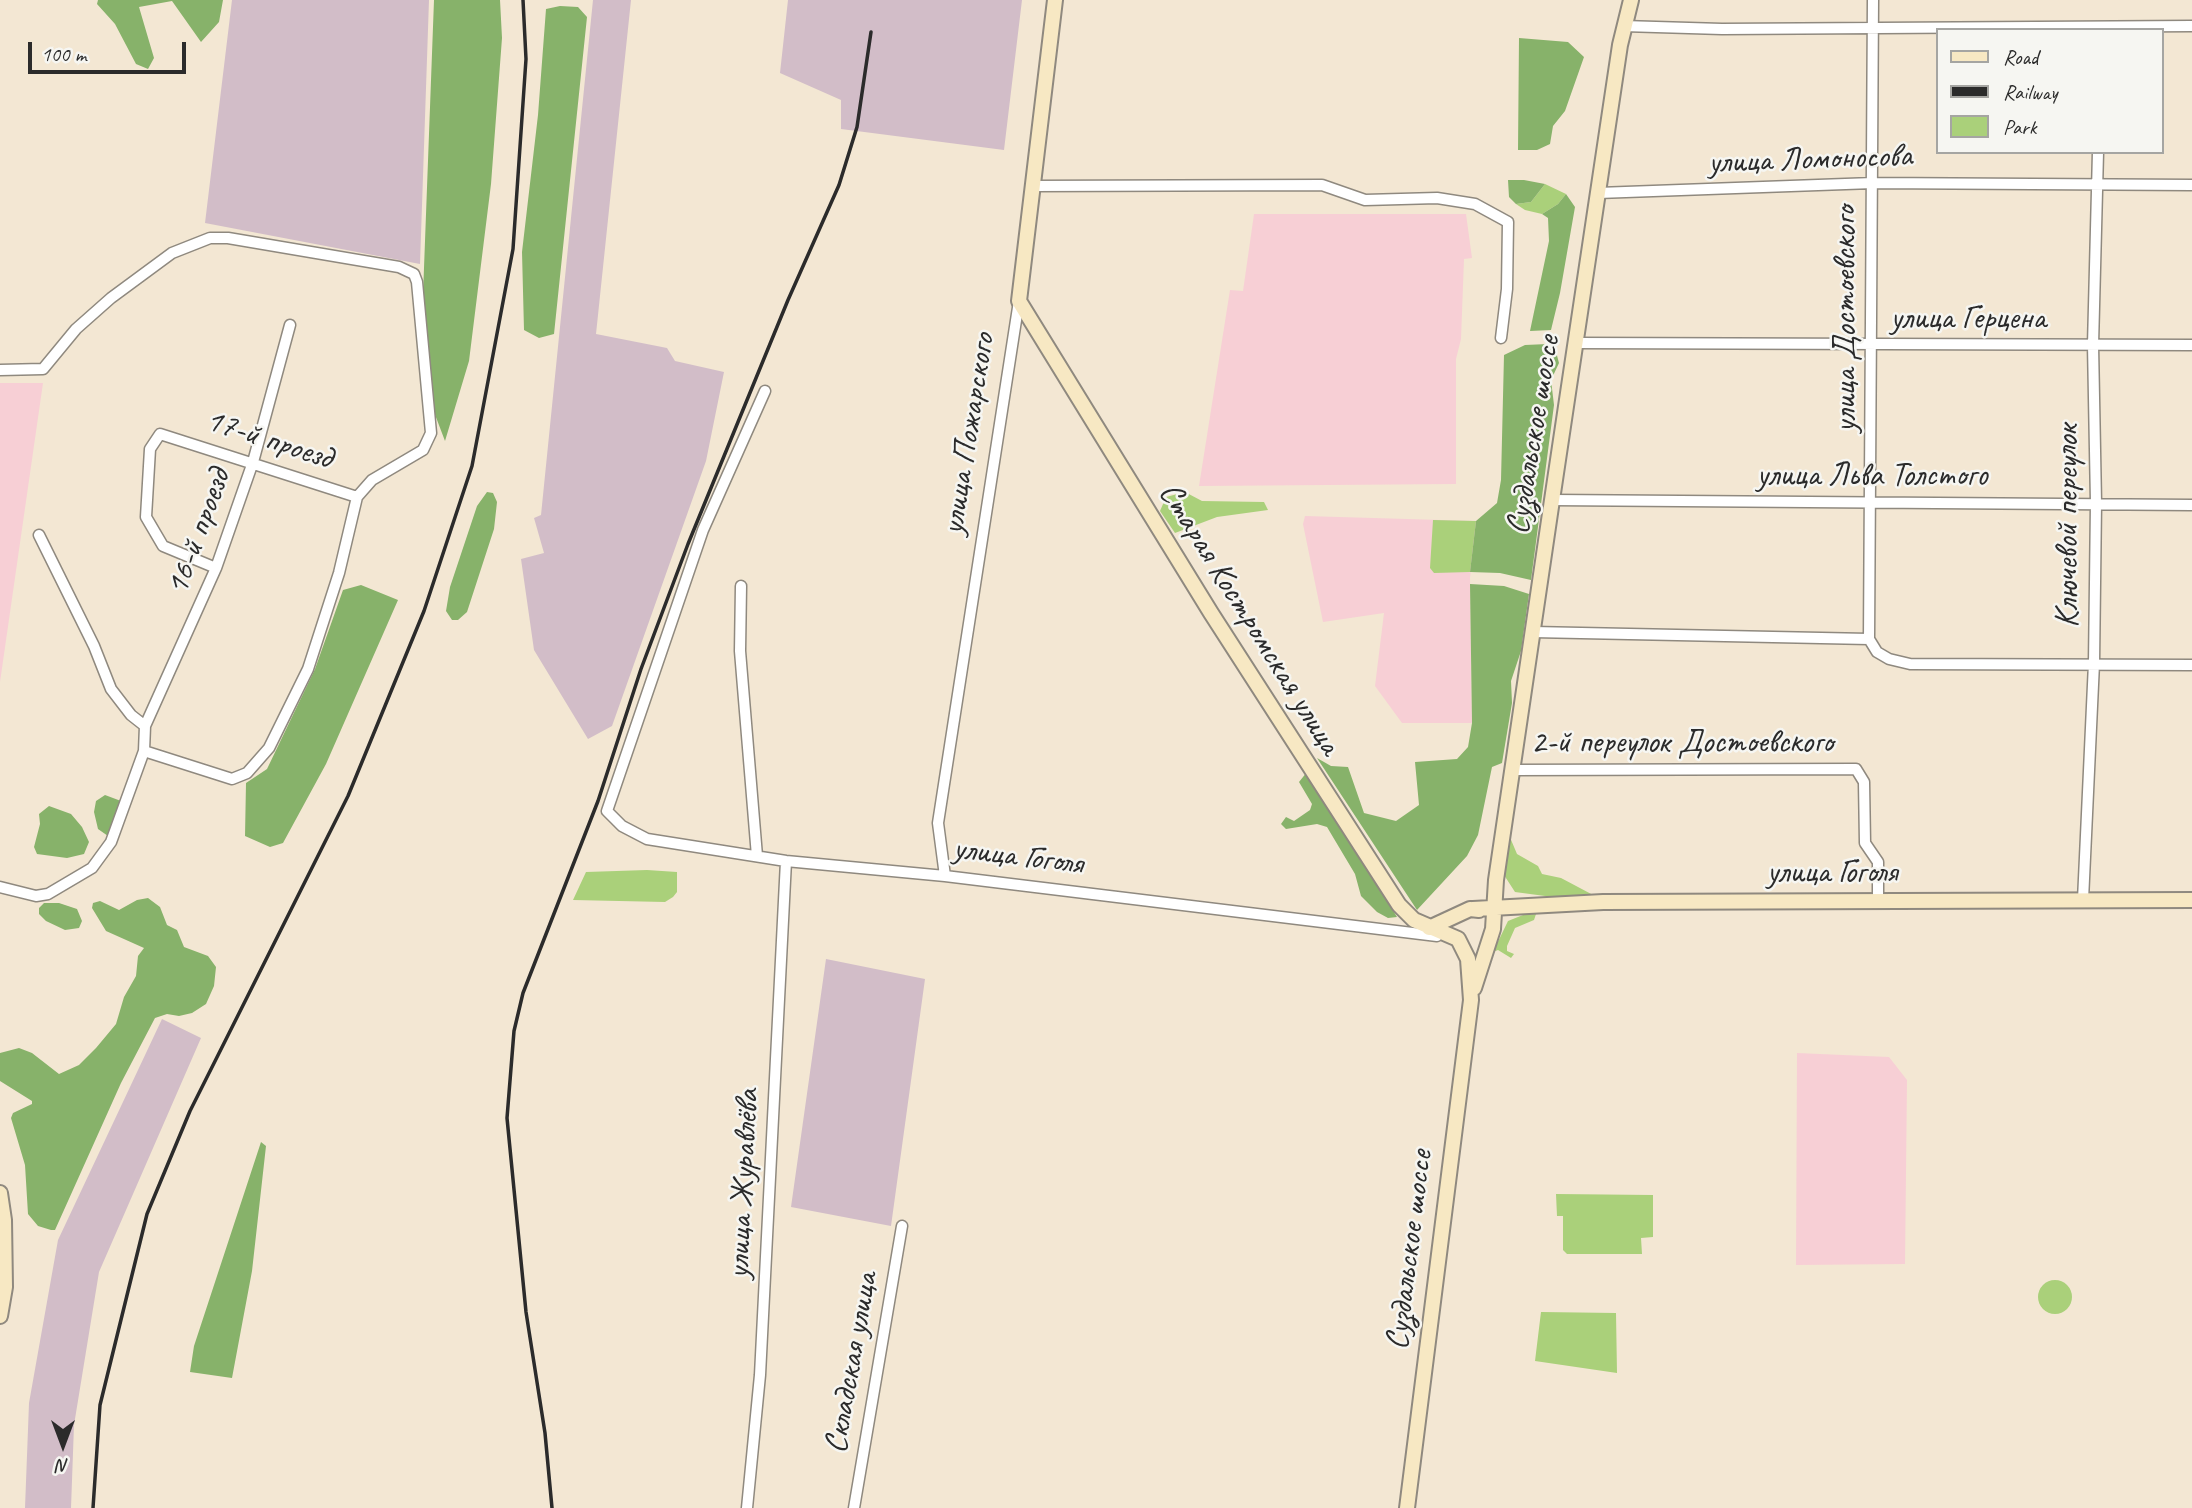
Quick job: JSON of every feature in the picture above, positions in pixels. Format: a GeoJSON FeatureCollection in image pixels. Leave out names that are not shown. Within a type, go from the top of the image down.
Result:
{"type":"FeatureCollection","features":[{"type":"Feature","properties":{"kind":"main road","name":"улица Пожарского"},"geometry":{"type":"LineString","coordinates":[[1019,301],[1055,0]]}},
{"type":"Feature","properties":{"kind":"main road","name":"Суздальское шоссе"},"geometry":{"type":"LineString","coordinates":[[1471,1000],[1492,929],[1496,881],[1552,500],[1623,26],[1631,0]]}},
{"type":"Feature","properties":{"kind":"main road","name":"Старая Костромская улица"},"geometry":{"type":"LineString","coordinates":[[1019,301],[1211,613],[1399,905],[1410,917],[1458,940]]}},
{"type":"Feature","properties":{"kind":"main road","name":"Суздальское шоссе"},"geometry":{"type":"LineString","coordinates":[[1466,912],[1496,881]]}},
{"type":"Feature","properties":{"kind":"main road"},"geometry":{"type":"LineString","coordinates":[[1496,881],[1506,898],[1527,904]]}},
{"type":"Feature","properties":{"kind":"main road","name":"улица Гоголя"},"geometry":{"type":"LineString","coordinates":[[1429,928],[1466,912],[1527,904],[2192,900]]}},
{"type":"Feature","properties":{"kind":"main road"},"geometry":{"type":"LineString","coordinates":[[1492,929],[1488,915],[1466,912],[1455,927],[1458,940],[1477,946],[1492,929],[1506,912],[1527,904]]}},
{"type":"Feature","properties":{"kind":"main road","name":"Суздальское шоссе"},"geometry":{"type":"LineString","coordinates":[[1407,1508],[1471,1000],[1470,968],[1458,940]]}},
{"type":"Feature","properties":{"kind":"main road"},"geometry":{"type":"LineString","coordinates":[[0,1193],[4,1220],[5,1287],[0,1316]]}},
{"type":"Feature","properties":{"kind":"street","name":"улица Достоевского"},"geometry":{"type":"LineString","coordinates":[[1869,639],[1872,503],[1870,345],[1873,0]]}},
{"type":"Feature","properties":{"kind":"street"},"geometry":{"type":"LineString","coordinates":[[1623,26],[1937,29]]}},
{"type":"Feature","properties":{"kind":"street"},"geometry":{"type":"LineString","coordinates":[[2098,28],[2192,26]]}},
{"type":"Feature","properties":{"kind":"street","name":"Ключевой переулок"},"geometry":{"type":"LineString","coordinates":[[2083,900],[2094,663],[2096,503],[2093,345],[2098,154]]}},
{"type":"Feature","properties":{"kind":"street","name":"улица Ломоносова"},"geometry":{"type":"LineString","coordinates":[[1598,193],[1873,183],[2192,185]]}},
{"type":"Feature","properties":{"kind":"street"},"geometry":{"type":"LineString","coordinates":[[1033,186],[1322,185],[1365,200],[1437,198],[1475,204],[1508,222],[1507,289],[1501,338]]}},
{"type":"Feature","properties":{"kind":"street"},"geometry":{"type":"LineString","coordinates":[[0,370],[43,369],[76,329],[111,298],[172,253],[199,241],[228,238],[399,267],[414,274],[417,282],[431,433],[423,450],[372,480],[357,497],[339,573],[309,670],[260,761],[247,773],[232,779],[144,751]]}},
{"type":"Feature","properties":{"kind":"street","name":"улица Пожарского"},"geometry":{"type":"LineString","coordinates":[[945,876],[938,823],[952,714],[1019,301]]}},
{"type":"Feature","properties":{"kind":"street","name":"16-й проезд"},"geometry":{"type":"LineString","coordinates":[[0,887],[42,896],[92,867],[111,842],[144,751],[145,726],[216,568],[253,463],[290,325]]}},
{"type":"Feature","properties":{"kind":"street","name":"улица Герцена"},"geometry":{"type":"LineString","coordinates":[[1577,343],[2192,345]]}},
{"type":"Feature","properties":{"kind":"street","name":"улица Гоголя"},"geometry":{"type":"LineString","coordinates":[[765,391],[703,530],[607,811],[622,826],[648,839],[786,861],[945,876],[1458,940]]}},
{"type":"Feature","properties":{"kind":"street","name":"17-й проезд"},"geometry":{"type":"LineString","coordinates":[[216,568],[163,546],[146,517],[150,449],[154,439],[165,433],[357,497]]}},
{"type":"Feature","properties":{"kind":"street","name":"улица Льва Толстого"},"geometry":{"type":"LineString","coordinates":[[1552,500],[2192,505]]}},
{"type":"Feature","properties":{"kind":"street"},"geometry":{"type":"LineString","coordinates":[[39,535],[94,646],[109,685],[131,715],[145,726]]}},
{"type":"Feature","properties":{"kind":"street"},"geometry":{"type":"LineString","coordinates":[[740,586],[740,651],[757,856]]}},
{"type":"Feature","properties":{"kind":"street"},"geometry":{"type":"LineString","coordinates":[[1533,632],[1869,639],[1877,652],[1889,659],[1910,664],[2192,665]]}},
{"type":"Feature","properties":{"kind":"street","name":"2-й переулок Достоевского"},"geometry":{"type":"LineString","coordinates":[[1513,770],[1850,768],[1860,772],[1864,782],[1865,842],[1878,862],[1878,901]]}},
{"type":"Feature","properties":{"kind":"street","name":"улица Журавлёва"},"geometry":{"type":"LineString","coordinates":[[747,1508],[761,1362],[786,861]]}},
{"type":"Feature","properties":{"kind":"street","name":"улица Гоголя"},"geometry":{"type":"LineString","coordinates":[[1412,933],[1429,928]]}},
{"type":"Feature","properties":{"kind":"street","name":"Складская улица"},"geometry":{"type":"LineString","coordinates":[[854,1508],[902,1226]]}},
{"type":"Feature","properties":{"kind":"shaded area"},"geometry":{"type":"Polygon","coordinates":[[[232,0],[429,0],[420,264],[205,223],[232,0]]]}},
{"type":"Feature","properties":{"kind":"shaded area"},"geometry":{"type":"Polygon","coordinates":[[[593,0],[631,0],[596,334],[667,348],[675,361],[724,372],[706,461],[612,726],[588,739],[534,650],[521,559],[544,553],[534,518],[541,515],[593,0]]]}},
{"type":"Feature","properties":{"kind":"shaded area"},"geometry":{"type":"Polygon","coordinates":[[[788,0],[1022,0],[1004,150],[841,129],[841,100],[780,73],[788,0]]]}},
{"type":"Feature","properties":{"kind":"shaded area"},"geometry":{"type":"Polygon","coordinates":[[[1254,214],[1466,214],[1472,258],[1464,259],[1461,339],[1456,359],[1456,484],[1199,486],[1230,290],[1243,291],[1254,214]]]}},
{"type":"Feature","properties":{"kind":"shaded area"},"geometry":{"type":"Polygon","coordinates":[[[0,383],[43,383],[0,682],[0,383]]]}},
{"type":"Feature","properties":{"kind":"shaded area"},"geometry":{"type":"Polygon","coordinates":[[[1305,516],[1476,521],[1470,578],[1472,723],[1402,723],[1375,686],[1384,613],[1323,622],[1303,524],[1305,516]]]}},
{"type":"Feature","properties":{"kind":"shaded area"},"geometry":{"type":"Polygon","coordinates":[[[826,959],[925,979],[891,1226],[791,1207],[826,959]]]}},
{"type":"Feature","properties":{"kind":"shaded area"},"geometry":{"type":"Polygon","coordinates":[[[162,1019],[201,1038],[99,1272],[74,1425],[71,1508],[25,1508],[29,1403],[58,1240],[162,1019]]]}},
{"type":"Feature","properties":{"kind":"shaded area"},"geometry":{"type":"Polygon","coordinates":[[[1797,1053],[1889,1057],[1907,1080],[1905,1264],[1796,1265],[1797,1053]]]}},
{"type":"Feature","properties":{"kind":"green space"},"geometry":{"type":"Polygon","coordinates":[[[98,0],[223,0],[219,22],[201,42],[172,1],[139,7],[154,58],[148,69],[136,64],[115,24],[97,4],[98,0]]]}},
{"type":"Feature","properties":{"kind":"green space"},"geometry":{"type":"Polygon","coordinates":[[[434,0],[500,0],[502,38],[491,184],[469,361],[445,441],[420,375],[434,0]]]}},
{"type":"Feature","properties":{"kind":"green space"},"geometry":{"type":"Polygon","coordinates":[[[560,6],[578,7],[587,17],[554,334],[539,338],[524,330],[522,252],[538,115],[546,9],[560,6]]]}},
{"type":"Feature","properties":{"kind":"green space"},"geometry":{"type":"Polygon","coordinates":[[[1519,38],[1568,42],[1584,57],[1565,111],[1553,126],[1550,144],[1537,150],[1518,150],[1519,38]]]}},
{"type":"Feature","properties":{"kind":"green space"},"geometry":{"type":"Polygon","coordinates":[[[1508,180],[1545,184],[1531,202],[1516,204],[1509,197],[1508,180]]]}},
{"type":"Feature","properties":{"kind":"green space"},"geometry":{"type":"Polygon","coordinates":[[[1545,184],[1566,194],[1558,204],[1542,214],[1525,210],[1516,204],[1531,202],[1545,184]]]}},
{"type":"Feature","properties":{"kind":"green space"},"geometry":{"type":"Polygon","coordinates":[[[1566,194],[1575,207],[1551,330],[1530,331],[1549,241],[1548,218],[1542,214],[1558,204],[1566,194]]]}},
{"type":"Feature","properties":{"kind":"green space"},"geometry":{"type":"Polygon","coordinates":[[[1548,344],[1555,348],[1559,363],[1551,380],[1554,405],[1531,580],[1500,573],[1470,572],[1476,521],[1497,503],[1501,480],[1504,355],[1525,345],[1548,344]]]}},
{"type":"Feature","properties":{"kind":"green space"},"geometry":{"type":"Polygon","coordinates":[[[487,492],[493,493],[497,502],[494,529],[467,612],[458,620],[452,620],[446,611],[450,587],[477,506],[487,492]]]}},
{"type":"Feature","properties":{"kind":"green space"},"geometry":{"type":"Polygon","coordinates":[[[1185,492],[1202,501],[1264,502],[1268,510],[1217,517],[1175,533],[1160,511],[1166,497],[1185,492]]]}},
{"type":"Feature","properties":{"kind":"green space"},"geometry":{"type":"Polygon","coordinates":[[[1433,520],[1476,521],[1470,572],[1434,573],[1430,568],[1433,520]]]}},
{"type":"Feature","properties":{"kind":"green space"},"geometry":{"type":"Polygon","coordinates":[[[1470,584],[1504,586],[1529,594],[1521,651],[1511,681],[1512,703],[1502,763],[1492,767],[1478,835],[1467,856],[1417,910],[1317,758],[1331,766],[1348,767],[1364,813],[1396,821],[1419,805],[1415,762],[1457,759],[1468,747],[1472,723],[1470,584]]]}},
{"type":"Feature","properties":{"kind":"green space"},"geometry":{"type":"Polygon","coordinates":[[[361,585],[398,600],[326,764],[283,843],[270,847],[245,836],[246,783],[267,769],[315,669],[343,590],[361,585]]]}},
{"type":"Feature","properties":{"kind":"green space"},"geometry":{"type":"Polygon","coordinates":[[[1307,772],[1397,917],[1388,918],[1377,912],[1361,896],[1355,874],[1327,827],[1317,824],[1286,829],[1281,824],[1286,817],[1294,821],[1310,810],[1312,804],[1299,782],[1307,772]]]}},
{"type":"Feature","properties":{"kind":"green space"},"geometry":{"type":"Polygon","coordinates":[[[105,795],[121,801],[108,836],[98,829],[94,812],[96,801],[105,795]]]}},
{"type":"Feature","properties":{"kind":"green space"},"geometry":{"type":"Polygon","coordinates":[[[49,806],[71,814],[82,827],[89,842],[84,854],[67,858],[37,854],[34,847],[40,824],[39,814],[49,806]]]}},
{"type":"Feature","properties":{"kind":"green space"},"geometry":{"type":"Polygon","coordinates":[[[1509,835],[1517,854],[1538,866],[1542,874],[1561,878],[1595,896],[1545,896],[1515,892],[1504,875],[1509,835]]]}},
{"type":"Feature","properties":{"kind":"green space"},"geometry":{"type":"Polygon","coordinates":[[[586,872],[677,872],[677,892],[673,897],[665,902],[573,900],[586,872]]]}},
{"type":"Feature","properties":{"kind":"green space"},"geometry":{"type":"Polygon","coordinates":[[[148,898],[160,907],[167,925],[177,930],[184,947],[208,956],[216,967],[214,986],[206,1004],[192,1013],[179,1016],[167,1014],[155,1018],[121,1083],[55,1230],[38,1226],[28,1214],[25,1165],[11,1118],[13,1113],[32,1104],[32,1101],[0,1081],[0,1053],[19,1048],[32,1053],[59,1074],[79,1065],[96,1048],[116,1024],[124,997],[136,976],[138,956],[144,948],[106,931],[92,908],[93,903],[100,901],[119,910],[137,900],[148,898]]]}},
{"type":"Feature","properties":{"kind":"green space"},"geometry":{"type":"Polygon","coordinates":[[[44,903],[59,903],[77,909],[82,921],[79,928],[65,930],[46,921],[39,914],[39,908],[44,903]]]}},
{"type":"Feature","properties":{"kind":"green space"},"geometry":{"type":"Polygon","coordinates":[[[1536,914],[1534,920],[1515,928],[1507,946],[1507,951],[1514,954],[1511,958],[1498,950],[1493,952],[1508,921],[1523,915],[1536,914]]]}},
{"type":"Feature","properties":{"kind":"green space"},"geometry":{"type":"Polygon","coordinates":[[[261,1142],[266,1146],[252,1271],[232,1378],[190,1372],[194,1346],[261,1142]]]}},
{"type":"Feature","properties":{"kind":"green space"},"geometry":{"type":"Polygon","coordinates":[[[1556,1194],[1653,1195],[1653,1237],[1641,1238],[1642,1254],[1567,1254],[1563,1250],[1563,1216],[1557,1216],[1556,1194]]]}},
{"type":"Feature","properties":{"kind":"green space"},"geometry":{"type":"Polygon","coordinates":[[[2055,1280],[2067,1285],[2072,1297],[2067,1309],[2055,1314],[2043,1309],[2038,1297],[2043,1285],[2055,1280]]]}},
{"type":"Feature","properties":{"kind":"green space"},"geometry":{"type":"Polygon","coordinates":[[[1541,1312],[1616,1313],[1617,1373],[1535,1361],[1541,1312]]]}},
{"type":"Feature","properties":{"kind":"railway"},"geometry":{"type":"LineString","coordinates":[[93,1508],[100,1405],[147,1214],[190,1111],[348,796],[424,611],[472,466],[513,249],[526,59],[523,0]]}},
{"type":"Feature","properties":{"kind":"railway"},"geometry":{"type":"LineString","coordinates":[[552,1508],[545,1433],[526,1312],[507,1118],[514,1031],[523,993],[598,801],[641,669],[688,544],[788,300],[839,185],[857,127],[871,32]]}}]}
